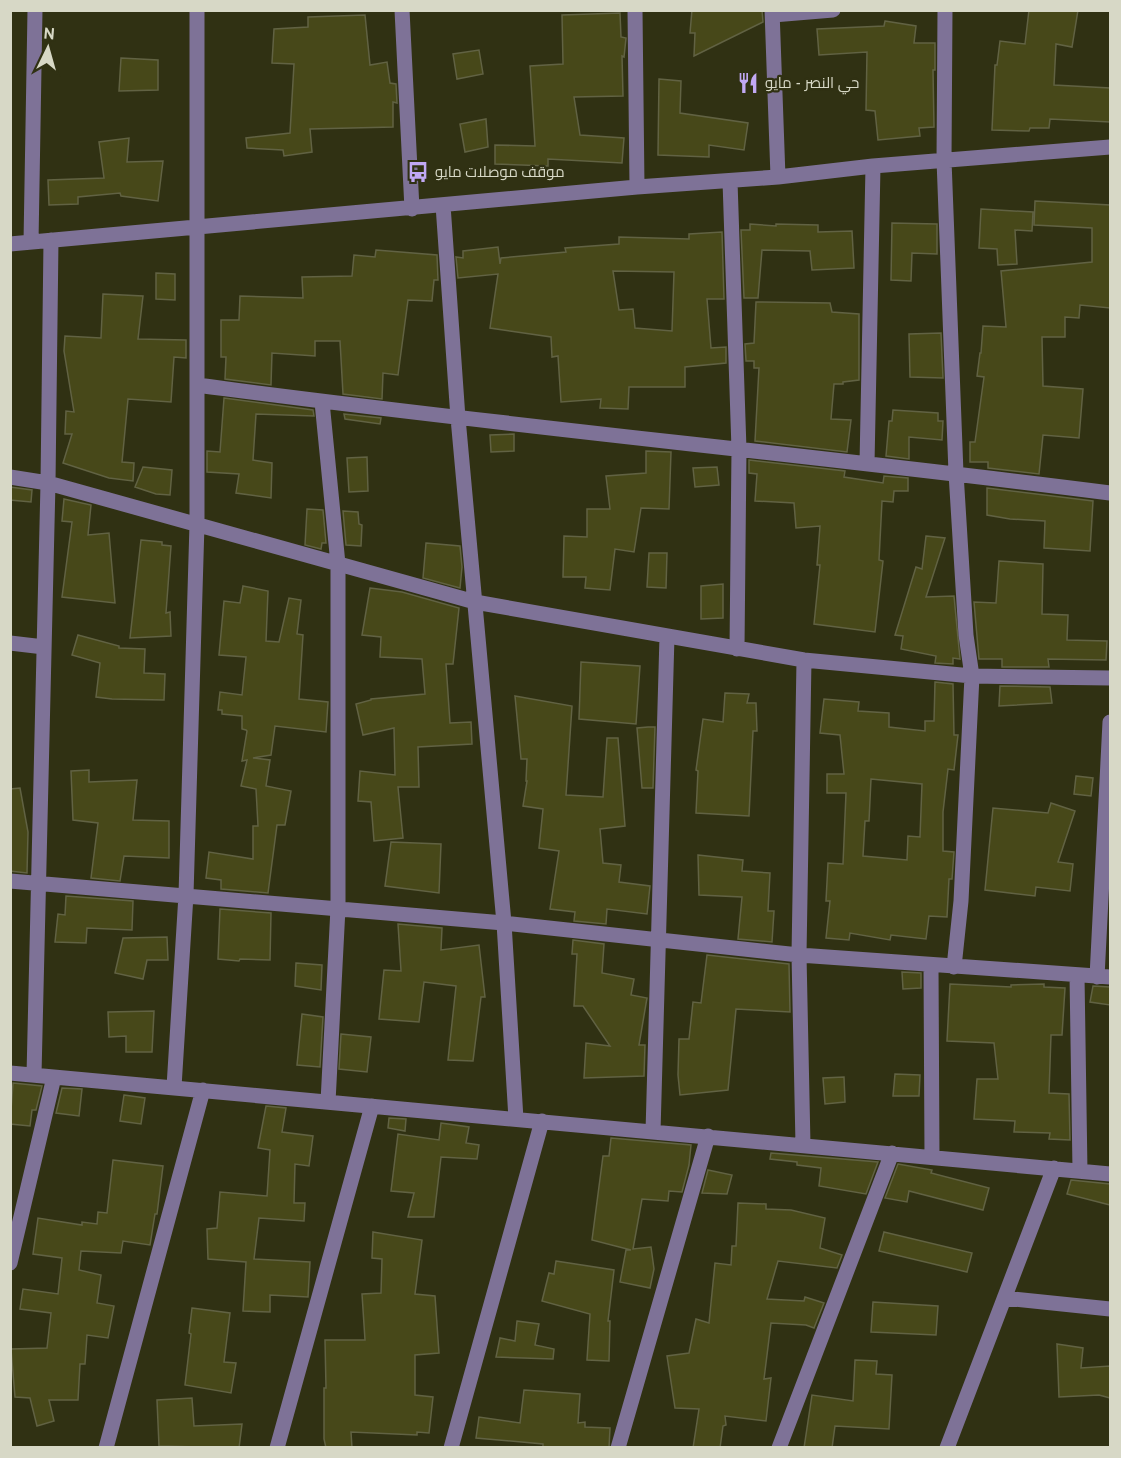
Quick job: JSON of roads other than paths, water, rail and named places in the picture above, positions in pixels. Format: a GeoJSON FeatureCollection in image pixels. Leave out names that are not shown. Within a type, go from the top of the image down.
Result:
{"type":"FeatureCollection","features":[{"type":"Feature","properties":{"kind":"street"},"geometry":{"type":"LineString","coordinates":[[31,242],[35,10]]}},
{"type":"Feature","properties":{"kind":"street"},"geometry":{"type":"LineString","coordinates":[[174,1088],[186,895],[197,524],[197,10]]}},
{"type":"Feature","properties":{"kind":"street"},"geometry":{"type":"LineString","coordinates":[[402,10],[412,209]]}},
{"type":"Feature","properties":{"kind":"street"},"geometry":{"type":"LineString","coordinates":[[635,10],[637,187]]}},
{"type":"Feature","properties":{"kind":"street"},"geometry":{"type":"LineString","coordinates":[[778,177],[772,13],[833,10]]}},
{"type":"Feature","properties":{"kind":"street"},"geometry":{"type":"LineString","coordinates":[[945,10],[944,160],[956,473],[966,635],[972,676],[961,901],[954,967]]}},
{"type":"Feature","properties":{"kind":"street"},"geometry":{"type":"LineString","coordinates":[[10,244],[637,187],[778,177],[873,166],[1110,147]]}},
{"type":"Feature","properties":{"kind":"street"},"geometry":{"type":"LineString","coordinates":[[867,464],[873,166]]}},
{"type":"Feature","properties":{"kind":"street"},"geometry":{"type":"LineString","coordinates":[[730,181],[739,449],[737,649]]}},
{"type":"Feature","properties":{"kind":"street"},"geometry":{"type":"LineString","coordinates":[[443,205],[458,418],[504,923],[516,1119]]}},
{"type":"Feature","properties":{"kind":"street"},"geometry":{"type":"LineString","coordinates":[[34,1075],[48,483],[51,240]]}},
{"type":"Feature","properties":{"kind":"street"},"geometry":{"type":"LineString","coordinates":[[197,385],[322,402],[956,473],[1110,493]]}},
{"type":"Feature","properties":{"kind":"street"},"geometry":{"type":"LineString","coordinates":[[322,402],[338,564],[338,908],[328,1102]]}},
{"type":"Feature","properties":{"kind":"street"},"geometry":{"type":"LineString","coordinates":[[10,477],[48,483],[475,603],[804,660],[972,676],[1110,678]]}},
{"type":"Feature","properties":{"kind":"street"},"geometry":{"type":"LineString","coordinates":[[653,1132],[667,636]]}},
{"type":"Feature","properties":{"kind":"street"},"geometry":{"type":"LineString","coordinates":[[10,643],[44,647]]}},
{"type":"Feature","properties":{"kind":"street"},"geometry":{"type":"LineString","coordinates":[[802,1146],[799,956],[804,660]]}},
{"type":"Feature","properties":{"kind":"street"},"geometry":{"type":"LineString","coordinates":[[10,880],[504,923],[799,956],[1104,977],[1110,722]]}},
{"type":"Feature","properties":{"kind":"street"},"geometry":{"type":"LineString","coordinates":[[931,966],[932,1157]]}},
{"type":"Feature","properties":{"kind":"street"},"geometry":{"type":"LineString","coordinates":[[1077,975],[1080,1171]]}},
{"type":"Feature","properties":{"kind":"street"},"geometry":{"type":"LineString","coordinates":[[10,1073],[1110,1174]]}},
{"type":"Feature","properties":{"kind":"street"},"geometry":{"type":"LineString","coordinates":[[10,1263],[54,1077]]}},
{"type":"Feature","properties":{"kind":"street"},"geometry":{"type":"LineString","coordinates":[[106,1448],[203,1090]]}},
{"type":"Feature","properties":{"kind":"street"},"geometry":{"type":"LineString","coordinates":[[278,1448],[372,1106]]}},
{"type":"Feature","properties":{"kind":"street"},"geometry":{"type":"LineString","coordinates":[[451,1448],[542,1121]]}},
{"type":"Feature","properties":{"kind":"street"},"geometry":{"type":"LineString","coordinates":[[618,1448],[708,1136]]}},
{"type":"Feature","properties":{"kind":"street"},"geometry":{"type":"LineString","coordinates":[[779,1448],[892,1153]]}},
{"type":"Feature","properties":{"kind":"street"},"geometry":{"type":"LineString","coordinates":[[947,1448],[1054,1168]]}},
{"type":"Feature","properties":{"kind":"street"},"geometry":{"type":"LineString","coordinates":[[1004,1298],[1110,1309]]}},
{"type":"Feature","properties":{"kind":"place","name":"حي النصر - مايو"},"geometry":{"type":"Point","coordinates":[748,83]}},
{"type":"Feature","properties":{"kind":"place","name":"موقف موصلات مايو"},"geometry":{"type":"Point","coordinates":[418,172]}}]}
